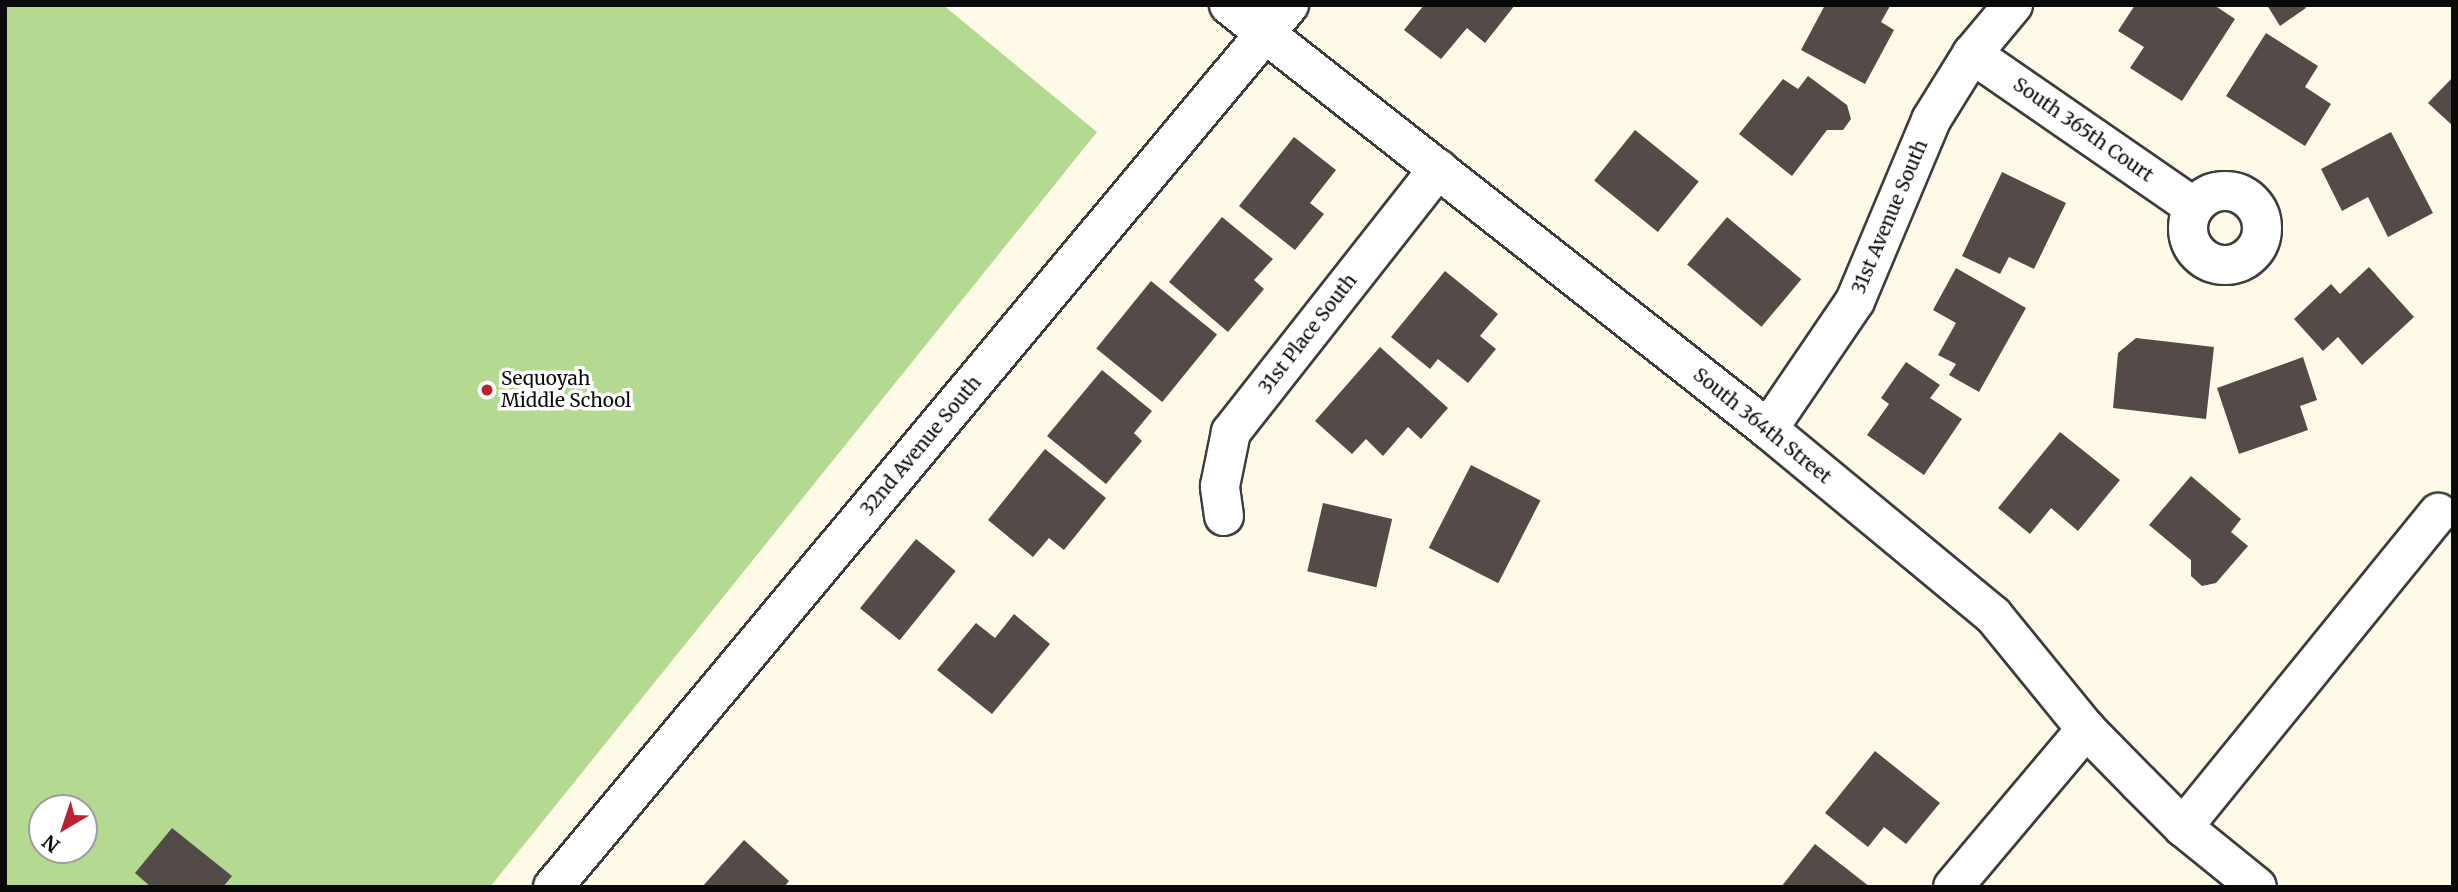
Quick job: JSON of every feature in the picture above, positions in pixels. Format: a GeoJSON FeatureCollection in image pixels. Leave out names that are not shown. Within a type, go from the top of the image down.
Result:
{"type":"FeatureCollection","features":[{"type":"Feature","properties":{"kind":"street","name":"South 364th Street"},"geometry":{"type":"LineString","coordinates":[[1229,5],[1277,20],[1438,169],[1768,429],[1993,615],[2086,729],[2183,827],[2257,887]]}},
{"type":"Feature","properties":{"kind":"street","name":"31st Avenue South"},"geometry":{"type":"LineString","coordinates":[[1768,429],[1854,300],[1931,121],[1972,54],[2012,5]]}},
{"type":"Feature","properties":{"kind":"street","name":"32nd Avenue South"},"geometry":{"type":"LineString","coordinates":[[553,887],[1277,20]]}},
{"type":"Feature","properties":{"kind":"street","name":"South 365th Court"},"geometry":{"type":"LineString","coordinates":[[1972,54],[2194,207]]}},
{"type":"Feature","properties":{"kind":"street","name":"31st Place South"},"geometry":{"type":"LineString","coordinates":[[1224,516],[1220,486],[1231,432],[1438,169]]}},
{"type":"Feature","properties":{"kind":"street"},"geometry":{"type":"LineString","coordinates":[[2183,827],[2438,513]]}},
{"type":"Feature","properties":{"kind":"street"},"geometry":{"type":"LineString","coordinates":[[1953,887],[2086,729]]}},
{"type":"Feature","properties":{"kind":"green space","name":"Sequoyah Middle School"},"geometry":{"type":"Polygon","coordinates":[[[5,5],[943,5],[1097,132],[490,887],[5,887],[5,5]]]}},
{"type":"Feature","properties":{"kind":"building"},"geometry":{"type":"Polygon","coordinates":[[[1424,5],[1515,5],[1485,43],[1467,28],[1441,59],[1404,30],[1424,5]]]}},
{"type":"Feature","properties":{"kind":"building"},"geometry":{"type":"Polygon","coordinates":[[[1825,5],[1890,6],[1881,22],[1894,30],[1865,84],[1801,50],[1825,5]]]}},
{"type":"Feature","properties":{"kind":"building"},"geometry":{"type":"Polygon","coordinates":[[[2135,5],[2214,5],[2235,19],[2182,101],[2130,68],[2144,47],[2118,31],[2135,5]]]}},
{"type":"Feature","properties":{"kind":"building"},"geometry":{"type":"Polygon","coordinates":[[[2267,5],[2304,5],[2306,8],[2280,26],[2267,5]]]}},
{"type":"Feature","properties":{"kind":"building"},"geometry":{"type":"Polygon","coordinates":[[[2266,33],[2318,66],[2305,87],[2331,104],[2305,146],[2226,96],[2266,33]]]}},
{"type":"Feature","properties":{"kind":"building"},"geometry":{"type":"Polygon","coordinates":[[[1808,76],[1847,105],[1851,119],[1843,130],[1827,130],[1792,176],[1739,134],[1783,79],[1798,89],[1808,76]]]}},
{"type":"Feature","properties":{"kind":"building"},"geometry":{"type":"Polygon","coordinates":[[[2453,77],[2453,126],[2428,103],[2453,77]]]}},
{"type":"Feature","properties":{"kind":"building"},"geometry":{"type":"Polygon","coordinates":[[[1635,130],[1699,182],[1658,232],[1594,181],[1635,130]]]}},
{"type":"Feature","properties":{"kind":"building"},"geometry":{"type":"Polygon","coordinates":[[[2391,132],[2433,213],[2388,237],[2368,197],[2342,211],[2321,169],[2391,132]]]}},
{"type":"Feature","properties":{"kind":"building"},"geometry":{"type":"Polygon","coordinates":[[[1294,137],[1336,170],[1310,203],[1324,214],[1295,250],[1239,206],[1294,137]]]}},
{"type":"Feature","properties":{"kind":"building"},"geometry":{"type":"Polygon","coordinates":[[[2002,172],[2066,203],[2034,269],[2009,257],[2000,274],[1962,256],[2002,172]]]}},
{"type":"Feature","properties":{"kind":"building"},"geometry":{"type":"Polygon","coordinates":[[[1222,217],[1273,259],[1254,280],[1264,289],[1228,332],[1169,282],[1222,217]]]}},
{"type":"Feature","properties":{"kind":"building"},"geometry":{"type":"Polygon","coordinates":[[[1727,217],[1801,279],[1761,327],[1687,264],[1727,217]]]}},
{"type":"Feature","properties":{"kind":"building"},"geometry":{"type":"Polygon","coordinates":[[[2369,267],[2414,317],[2362,365],[2338,337],[2323,351],[2294,319],[2331,284],[2340,294],[2369,267]]]}},
{"type":"Feature","properties":{"kind":"building"},"geometry":{"type":"Polygon","coordinates":[[[1956,268],[2026,308],[1979,392],[1949,375],[1956,364],[1938,355],[1956,323],[1933,310],[1956,268]]]}},
{"type":"Feature","properties":{"kind":"building"},"geometry":{"type":"Polygon","coordinates":[[[1445,271],[1498,314],[1480,336],[1496,349],[1468,383],[1438,359],[1430,369],[1391,337],[1445,271]]]}},
{"type":"Feature","properties":{"kind":"building"},"geometry":{"type":"Polygon","coordinates":[[[1151,281],[1217,334],[1162,402],[1096,349],[1151,281]]]}},
{"type":"Feature","properties":{"kind":"building"},"geometry":{"type":"Polygon","coordinates":[[[2136,338],[2214,347],[2206,419],[2113,408],[2118,353],[2136,338]]]}},
{"type":"Feature","properties":{"kind":"building"},"geometry":{"type":"Polygon","coordinates":[[[1380,347],[1448,408],[1421,439],[1408,427],[1383,456],[1366,439],[1352,454],[1315,421],[1380,347]]]}},
{"type":"Feature","properties":{"kind":"building"},"geometry":{"type":"Polygon","coordinates":[[[2303,357],[2317,400],[2300,406],[2308,430],[2239,454],[2217,388],[2303,357]]]}},
{"type":"Feature","properties":{"kind":"building"},"geometry":{"type":"Polygon","coordinates":[[[1906,362],[1940,385],[1930,398],[1962,419],[1924,475],[1867,435],[1889,404],[1881,398],[1906,362]]]}},
{"type":"Feature","properties":{"kind":"building"},"geometry":{"type":"Polygon","coordinates":[[[1102,370],[1152,411],[1134,433],[1142,441],[1106,484],[1047,436],[1102,370]]]}},
{"type":"Feature","properties":{"kind":"building"},"geometry":{"type":"Polygon","coordinates":[[[2060,432],[2120,480],[2078,531],[2051,508],[2030,534],[1998,508],[2060,432]]]}},
{"type":"Feature","properties":{"kind":"building"},"geometry":{"type":"Polygon","coordinates":[[[1045,449],[1106,498],[1064,550],[1049,538],[1033,557],[988,520],[1045,449]]]}},
{"type":"Feature","properties":{"kind":"building"},"geometry":{"type":"Polygon","coordinates":[[[1471,465],[1540,500],[1498,583],[1429,548],[1471,465]]]}},
{"type":"Feature","properties":{"kind":"building"},"geometry":{"type":"Polygon","coordinates":[[[2191,476],[2241,519],[2231,532],[2248,546],[2216,583],[2202,586],[2191,576],[2191,560],[2149,525],[2191,476]]]}},
{"type":"Feature","properties":{"kind":"building"},"geometry":{"type":"Polygon","coordinates":[[[1323,503],[1392,519],[1376,587],[1307,571],[1323,503]]]}},
{"type":"Feature","properties":{"kind":"building"},"geometry":{"type":"Polygon","coordinates":[[[916,539],[956,571],[900,640],[860,608],[916,539]]]}},
{"type":"Feature","properties":{"kind":"building"},"geometry":{"type":"Polygon","coordinates":[[[1014,614],[1050,644],[992,714],[937,670],[976,623],[995,638],[1014,614]]]}},
{"type":"Feature","properties":{"kind":"building"},"geometry":{"type":"Polygon","coordinates":[[[1875,751],[1940,803],[1906,844],[1884,827],[1868,847],[1825,813],[1875,751]]]}},
{"type":"Feature","properties":{"kind":"building"},"geometry":{"type":"Polygon","coordinates":[[[172,828],[232,876],[223,887],[151,887],[135,873],[172,828]]]}},
{"type":"Feature","properties":{"kind":"building"},"geometry":{"type":"Polygon","coordinates":[[[744,840],[789,881],[784,887],[702,887],[744,840]]]}},
{"type":"Feature","properties":{"kind":"building"},"geometry":{"type":"Polygon","coordinates":[[[1815,844],[1870,887],[1781,887],[1815,844]]]}},
{"type":"Feature","properties":{"kind":"place","name":"Sequoyah Middle School"},"geometry":{"type":"Point","coordinates":[487,390]}}]}
